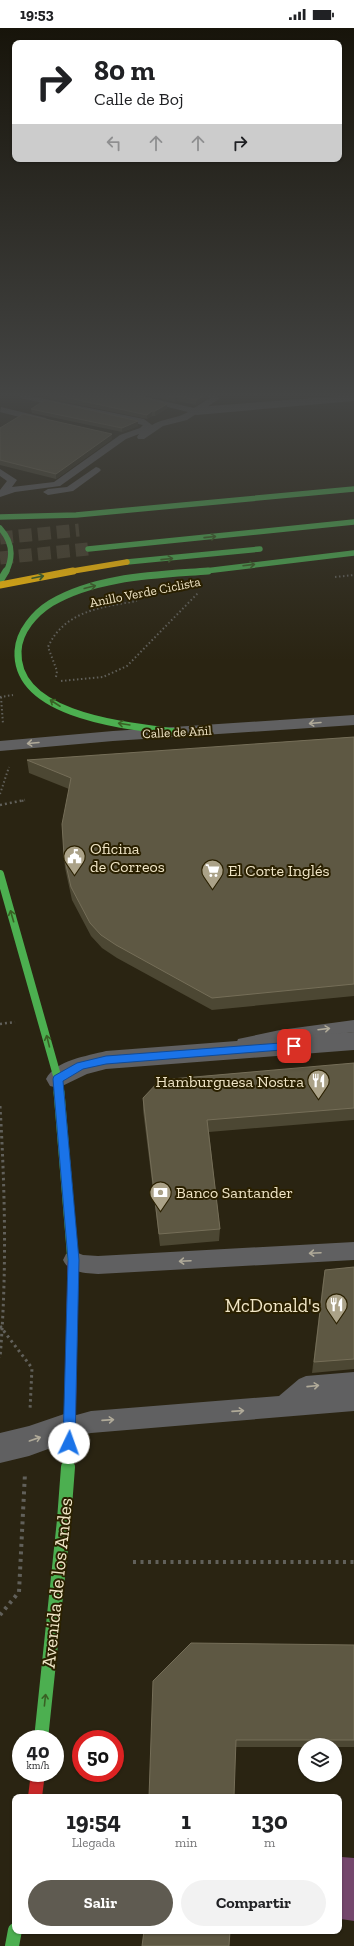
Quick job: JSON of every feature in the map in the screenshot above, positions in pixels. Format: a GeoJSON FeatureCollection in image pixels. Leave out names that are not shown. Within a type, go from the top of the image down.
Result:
{"type":"FeatureCollection","features":[{"type":"Feature","properties":{"kind":"main road"},"geometry":{"type":"LineString","coordinates":[[0,517],[76,515],[354,489]]}},
{"type":"Feature","properties":{"kind":"main road"},"geometry":{"type":"LineString","coordinates":[[88,549],[354,522]]}},
{"type":"Feature","properties":{"kind":"main road"},"geometry":{"type":"LineString","coordinates":[[0,528],[4,531],[12,548],[10,567],[0,581]]}},
{"type":"Feature","properties":{"kind":"main road"},"geometry":{"type":"LineString","coordinates":[[0,586],[102,565],[268,548]]}},
{"type":"Feature","properties":{"kind":"main road"},"geometry":{"type":"LineString","coordinates":[[176,732],[90,719],[59,706],[34,689],[22,674],[16,657],[19,641],[25,627],[36,613],[55,600],[78,590],[127,580],[354,553]]}},
{"type":"Feature","properties":{"kind":"main road","name":"Avenida de los Andes"},"geometry":{"type":"LineString","coordinates":[[0,874],[42,1018],[58,1079],[73,1260],[70,1427],[64,1520],[42,1730]]}},
{"type":"Feature","properties":{"kind":"main road"},"geometry":{"type":"LineString","coordinates":[[35,1794],[37,1782]]}},
{"type":"Feature","properties":{"kind":"main road"},"geometry":{"type":"LineString","coordinates":[[12,1946],[14,1934]]}},
{"type":"Feature","properties":{"kind":"street","name":"Calle de Añil"},"geometry":{"type":"LineString","coordinates":[[2,738],[176,732],[354,720]]}},
{"type":"Feature","properties":{"kind":"street"},"geometry":{"type":"LineString","coordinates":[[58,1079],[81,1066],[106,1060],[354,1041]]}},
{"type":"Feature","properties":{"kind":"street"},"geometry":{"type":"LineString","coordinates":[[0,1448],[29,1441],[70,1427]]}},
{"type":"Feature","properties":{"kind":"lane"},"geometry":{"type":"LineString","coordinates":[[3,493],[11,482]]}},
{"type":"Feature","properties":{"kind":"lane"},"geometry":{"type":"LineString","coordinates":[[3,493],[57,484],[61,482]]}},
{"type":"Feature","properties":{"kind":"lane"},"geometry":{"type":"LineString","coordinates":[[3,493],[29,494],[70,489],[80,482]]}},
{"type":"Feature","properties":{"kind":"lane"},"geometry":{"type":"LineString","coordinates":[[203,1052],[280,1036],[354,1026]]}},
{"type":"Feature","properties":{"kind":"lane"},"geometry":{"type":"LineString","coordinates":[[73,1260],[81,1264],[104,1265],[354,1251]]}},
{"type":"Feature","properties":{"kind":"lane"},"geometry":{"type":"LineString","coordinates":[[282,1408],[306,1386],[354,1382]]}},
{"type":"Feature","properties":{"kind":"lane"},"geometry":{"type":"LineString","coordinates":[[70,1427],[91,1422],[282,1408],[354,1401]]}},
{"type":"Feature","properties":{"kind":"path"},"geometry":{"type":"LineString","coordinates":[[333,578],[354,576]]}},
{"type":"Feature","properties":{"kind":"path","name":"Anillo Verde Ciclista"},"geometry":{"type":"LineString","coordinates":[[52,682],[94,680],[118,672],[127,666],[200,590],[193,591]]}},
{"type":"Feature","properties":{"kind":"path","name":"Anillo Verde Ciclista"},"geometry":{"type":"LineString","coordinates":[[52,682],[56,679],[57,671],[48,647],[54,633],[60,626],[89,612],[141,600]]}},
{"type":"Feature","properties":{"kind":"path"},"geometry":{"type":"LineString","coordinates":[[2,738],[0,697],[34,689],[52,682]]}},
{"type":"Feature","properties":{"kind":"path"},"geometry":{"type":"LineString","coordinates":[[0,794],[10,764]]}},
{"type":"Feature","properties":{"kind":"path"},"geometry":{"type":"LineString","coordinates":[[0,805],[24,800]]}},
{"type":"Feature","properties":{"kind":"path"},"geometry":{"type":"LineString","coordinates":[[0,1024],[16,1022]]}},
{"type":"Feature","properties":{"kind":"path"},"geometry":{"type":"LineString","coordinates":[[0,1106],[4,1179],[5,1310],[0,1358]]}},
{"type":"Feature","properties":{"kind":"path"},"geometry":{"type":"LineString","coordinates":[[0,1326],[3,1332],[32,1368],[30,1412]]}},
{"type":"Feature","properties":{"kind":"path"},"geometry":{"type":"LineString","coordinates":[[0,1615],[19,1592],[25,1469]]}},
{"type":"Feature","properties":{"kind":"path"},"geometry":{"type":"LineString","coordinates":[[133,1562],[354,1562]]}},
{"type":"Feature","properties":{"kind":"shaded area"},"geometry":{"type":"Polygon","coordinates":[[[342,1857],[354,1858],[354,1921],[342,1919],[342,1857]]]}},
{"type":"Feature","properties":{"kind":"building","name":"El Corte Inglés"},"geometry":{"type":"Polygon","coordinates":[[[354,737],[354,984],[212,998],[116,945],[101,935],[90,923],[71,887],[64,856],[62,824],[71,778],[27,760],[354,737]]]}},
{"type":"Feature","properties":{"kind":"building"},"geometry":{"type":"Polygon","coordinates":[[[354,1063],[354,1108],[207,1120],[220,1229],[159,1234],[143,1098],[160,1080],[354,1063]]]}},
{"type":"Feature","properties":{"kind":"building","name":"McDonald's"},"geometry":{"type":"Polygon","coordinates":[[[354,1267],[354,1359],[314,1362],[325,1270],[354,1267]]]}},
{"type":"Feature","properties":{"kind":"building"},"geometry":{"type":"Polygon","coordinates":[[[191,1643],[354,1645],[354,1740],[342,1740],[342,1738],[298,1738],[298,1740],[236,1740],[234,1794],[149,1794],[153,1681],[191,1643]]]}},
{"type":"Feature","properties":{"kind":"building"},"geometry":{"type":"Polygon","coordinates":[[[144,1934],[230,1934],[229,1946],[142,1946],[144,1934]]]}},
{"type":"Feature","properties":{"kind":"tunnel"},"geometry":{"type":"LineString","coordinates":[[0,538],[79,530]]}},
{"type":"Feature","properties":{"kind":"tunnel"},"geometry":{"type":"LineString","coordinates":[[0,558],[88,549]]}},
{"type":"Feature","properties":{"kind":"traffic: fast"},"geometry":{"type":"LineString","coordinates":[[0,517],[76,515],[354,489]]}},
{"type":"Feature","properties":{"kind":"traffic: fast"},"geometry":{"type":"LineString","coordinates":[[88,549],[354,522]]}},
{"type":"Feature","properties":{"kind":"traffic: fast"},"geometry":{"type":"LineString","coordinates":[[0,528],[5,534],[11,547],[8,568],[0,581]]}},
{"type":"Feature","properties":{"kind":"traffic: fast"},"geometry":{"type":"LineString","coordinates":[[127,562],[260,549]]}},
{"type":"Feature","properties":{"kind":"traffic: fast"},"geometry":{"type":"LineString","coordinates":[[176,732],[114,724],[91,719],[70,712],[51,702],[35,690],[23,674],[18,656],[20,639],[32,618],[51,603],[76,592],[105,584],[135,578],[216,570],[354,553]]}},
{"type":"Feature","properties":{"kind":"traffic: fast"},"geometry":{"type":"LineString","coordinates":[[0,874],[58,1079],[73,1262]]}},
{"type":"Feature","properties":{"kind":"traffic: fast"},"geometry":{"type":"LineString","coordinates":[[42,1730],[64,1520],[70,1433]]}},
{"type":"Feature","properties":{"kind":"traffic: fast"},"geometry":{"type":"LineString","coordinates":[[12,1946],[14,1934]]}},
{"type":"Feature","properties":{"kind":"traffic: slow"},"geometry":{"type":"LineString","coordinates":[[0,585],[102,565],[127,562]]}},
{"type":"Feature","properties":{"kind":"traffic: jam"},"geometry":{"type":"LineString","coordinates":[[70,1433],[73,1262]]}},
{"type":"Feature","properties":{"kind":"traffic: jam"},"geometry":{"type":"LineString","coordinates":[[35,1794],[37,1782]]}},
{"type":"Feature","properties":{"kind":"place","name":"Oficina de Correos"},"geometry":{"type":"Point","coordinates":[75,876]}},
{"type":"Feature","properties":{"kind":"place","name":"El Corte Inglés"},"geometry":{"type":"Point","coordinates":[212,890]}},
{"type":"Feature","properties":{"kind":"place","name":"Hamburguesa Nostra"},"geometry":{"type":"Point","coordinates":[319,1100]}},
{"type":"Feature","properties":{"kind":"place","name":"Banco Santander"},"geometry":{"type":"Point","coordinates":[160,1212]}},
{"type":"Feature","properties":{"kind":"place","name":"McDonald's"},"geometry":{"type":"Point","coordinates":[336,1324]}},
{"type":"Feature","properties":{"kind":"route"},"geometry":{"type":"LineString","coordinates":[[69,1443],[73,1260],[58,1079],[81,1066],[106,1060],[294,1046]]}}]}
